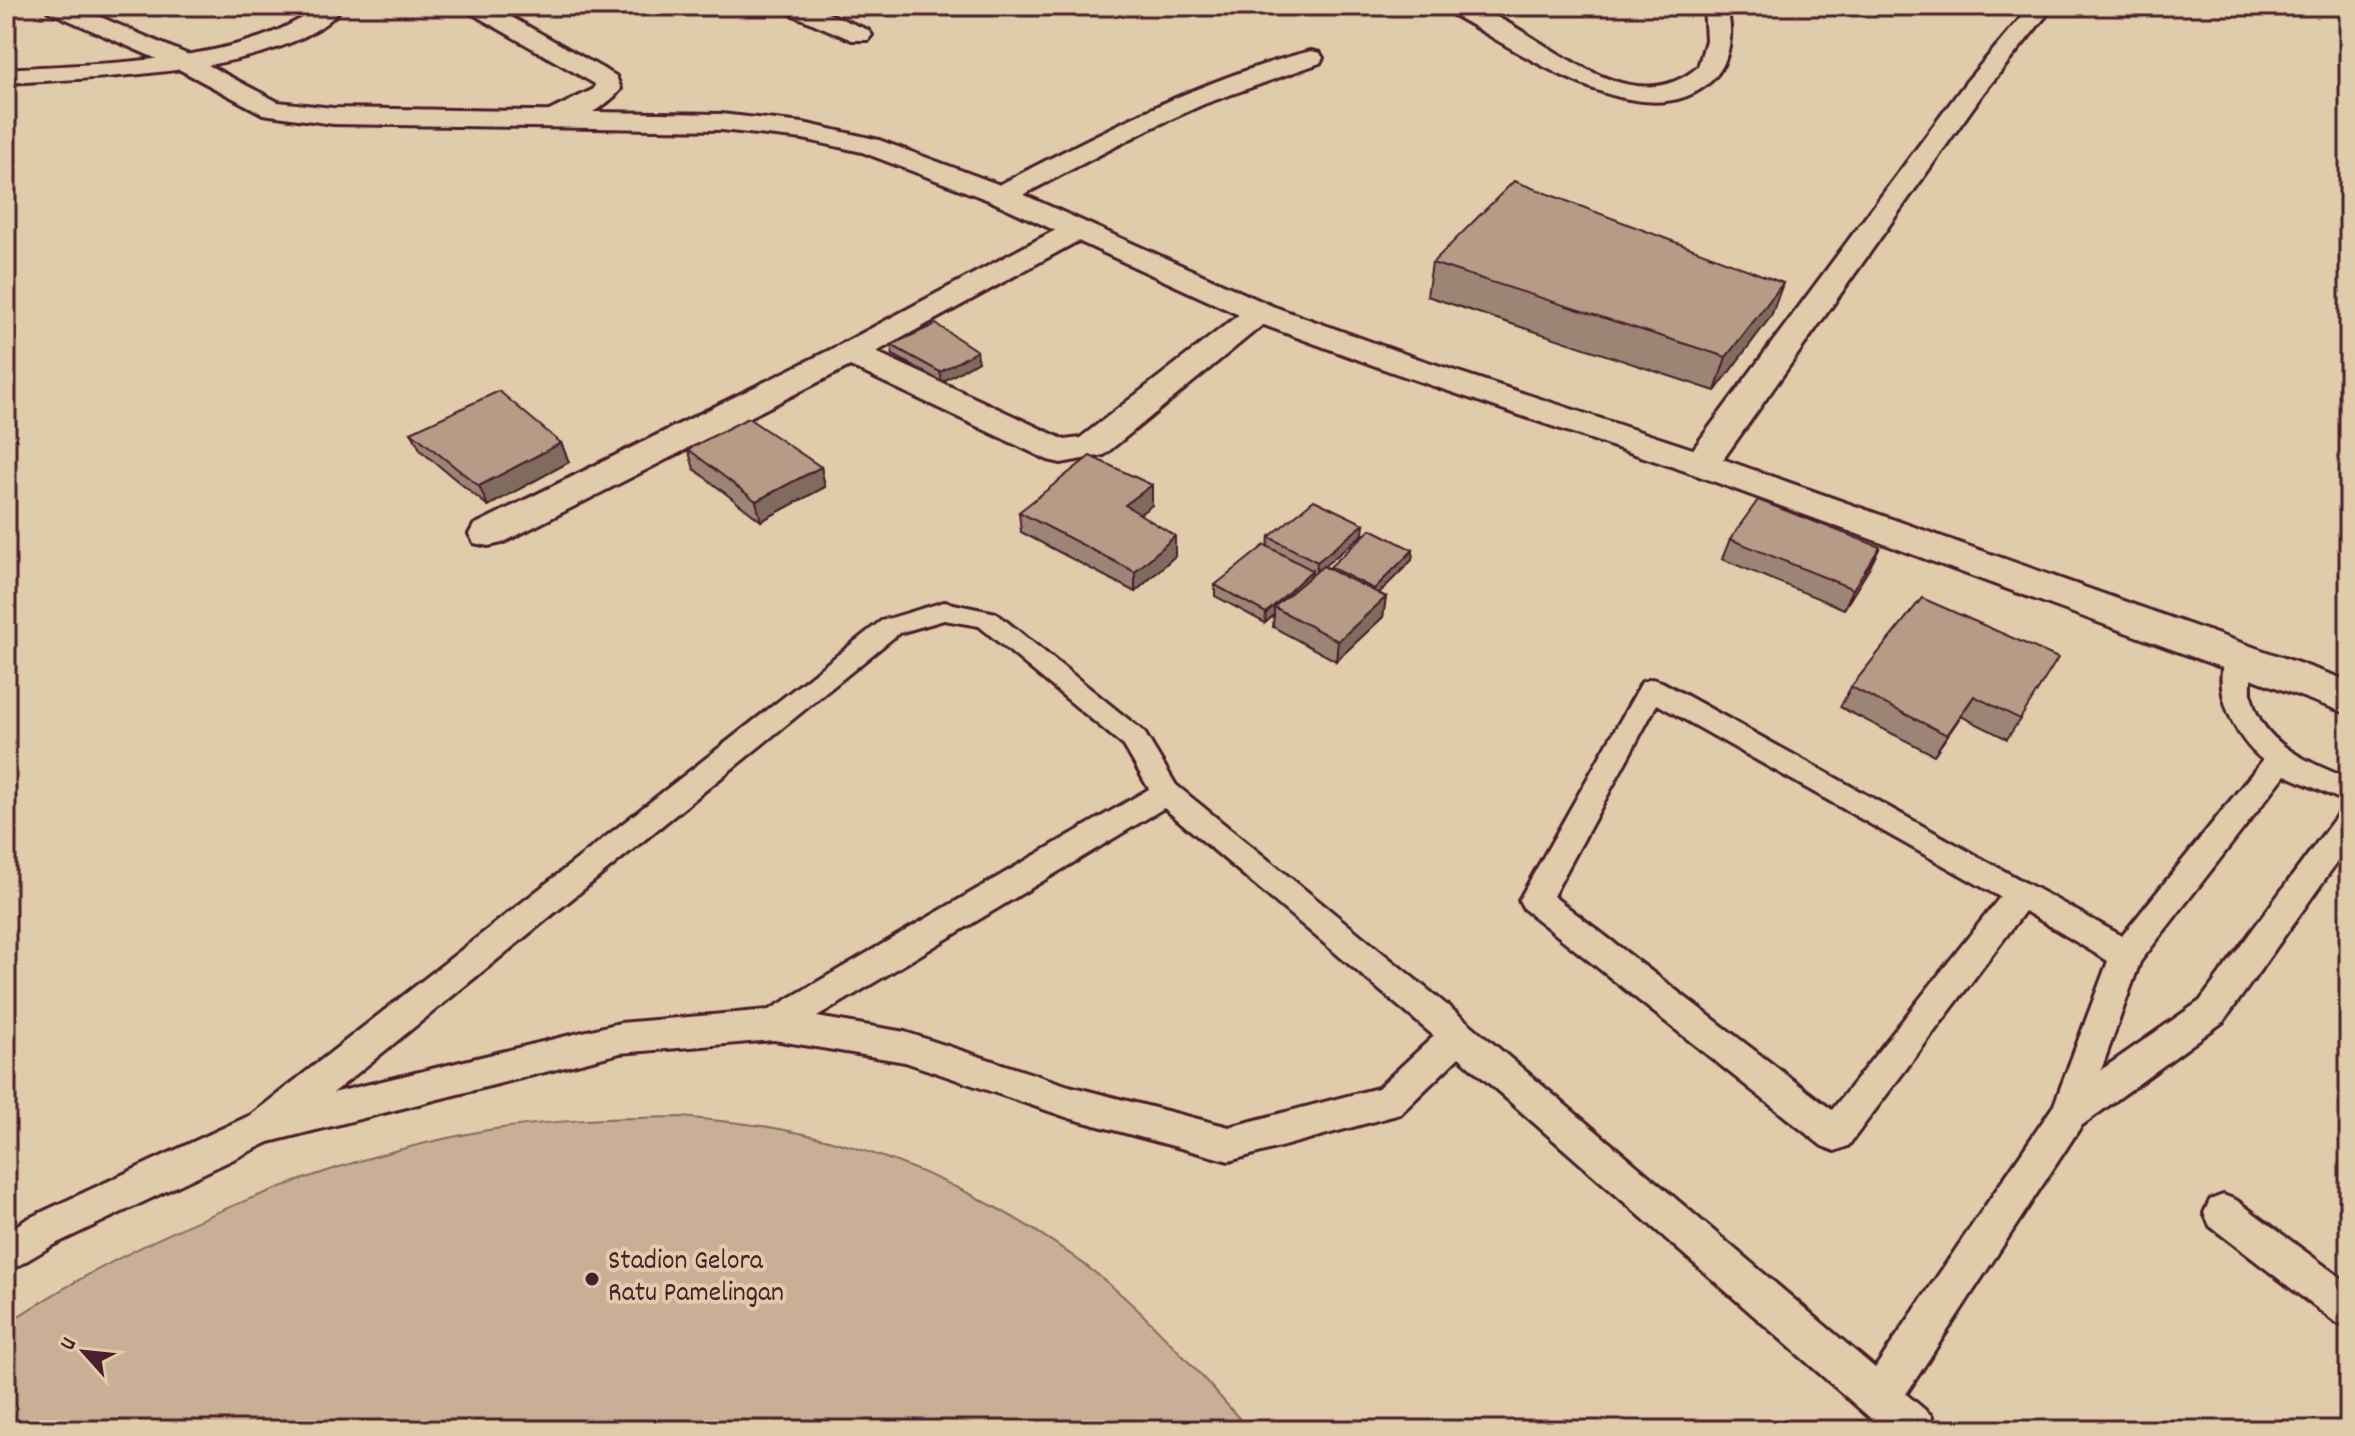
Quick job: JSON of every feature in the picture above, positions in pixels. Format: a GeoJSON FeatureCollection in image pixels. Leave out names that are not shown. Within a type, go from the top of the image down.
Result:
{"type":"FeatureCollection","features":[{"type":"Feature","properties":{"kind":"street"},"geometry":{"type":"LineString","coordinates":[[56,6],[191,66],[263,105],[288,113],[721,122],[814,133],[870,146],[1001,195],[1261,313],[1404,365],[1701,464],[2349,698]]}},
{"type":"Feature","properties":{"kind":"street"},"geometry":{"type":"LineString","coordinates":[[6,76],[191,66],[286,36],[312,23],[332,6]]}},
{"type":"Feature","properties":{"kind":"street"},"geometry":{"type":"LineString","coordinates":[[792,6],[860,35]]}},
{"type":"Feature","properties":{"kind":"street"},"geometry":{"type":"LineString","coordinates":[[1454,6],[1592,82],[1617,91],[1646,94],[1673,90],[1693,82],[1709,69],[1716,44],[1715,6]]}},
{"type":"Feature","properties":{"kind":"street"},"geometry":{"type":"LineString","coordinates":[[1701,464],[1975,87],[2043,6]]}},
{"type":"Feature","properties":{"kind":"street"},"geometry":{"type":"LineString","coordinates":[[477,7],[607,81],[608,89],[603,94],[554,119]]}},
{"type":"Feature","properties":{"kind":"street"},"geometry":{"type":"LineString","coordinates":[[1001,195],[1181,105],[1311,58]]}},
{"type":"Feature","properties":{"kind":"street"},"geometry":{"type":"LineString","coordinates":[[488,534],[850,353],[1077,230]]}},
{"type":"Feature","properties":{"kind":"street"},"geometry":{"type":"LineString","coordinates":[[850,353],[1061,452],[1071,452],[1091,447],[1261,313]]}},
{"type":"Feature","properties":{"kind":"lane"},"geometry":{"type":"LineString","coordinates":[[264,1127],[890,627],[944,611],[987,619],[1134,739],[1166,793],[1458,1035],[1916,1430]]}},
{"type":"Feature","properties":{"kind":"lane"},"geometry":{"type":"LineString","coordinates":[[2238,657],[2237,698],[2247,729],[2280,760],[2349,792]]}},
{"type":"Feature","properties":{"kind":"lane"},"geometry":{"type":"LineString","coordinates":[[2021,893],[1835,1134],[1535,900],[1652,689],[2021,893],[2126,955]]}},
{"type":"Feature","properties":{"kind":"lane"},"geometry":{"type":"LineString","coordinates":[[1879,1398],[2068,1114],[2126,955],[2280,760]]}},
{"type":"Feature","properties":{"kind":"lane"},"geometry":{"type":"LineString","coordinates":[[774,1025],[1166,793]]}},
{"type":"Feature","properties":{"kind":"lane"},"geometry":{"type":"LineString","coordinates":[[2068,1114],[2212,1011],[2349,822]]}},
{"type":"Feature","properties":{"kind":"lane"},"geometry":{"type":"LineString","coordinates":[[6,1254],[40,1232],[264,1127],[620,1038],[774,1025],[905,1047],[1069,1102],[1229,1144],[1388,1102],[1458,1035]]}},
{"type":"Feature","properties":{"kind":"lane"},"geometry":{"type":"LineString","coordinates":[[2223,1213],[2349,1308]]}},
{"type":"Feature","properties":{"kind":"shaded area","name":"Stadion Gelora Ratu Pamelingan"},"geometry":{"type":"Polygon","coordinates":[[[683,1117],[780,1129],[828,1140],[924,1173],[1017,1220],[1101,1277],[1138,1310],[1249,1430],[6,1430],[6,1324],[115,1260],[173,1232],[293,1183],[416,1145],[528,1125],[683,1117]]]}},
{"type":"Feature","properties":{"kind":"building"},"geometry":{"type":"Polygon","coordinates":[[[1514,181],[1783,283],[1726,357],[1432,263],[1514,181]]]}},
{"type":"Feature","properties":{"kind":"building"},"geometry":{"type":"Polygon","coordinates":[[[936,324],[977,351],[940,372],[891,345],[936,324]]]}},
{"type":"Feature","properties":{"kind":"building"},"geometry":{"type":"Polygon","coordinates":[[[499,391],[561,443],[479,486],[411,432],[499,391]]]}},
{"type":"Feature","properties":{"kind":"building"},"geometry":{"type":"Polygon","coordinates":[[[748,418],[821,467],[756,501],[688,449],[748,418]]]}},
{"type":"Feature","properties":{"kind":"building"},"geometry":{"type":"Polygon","coordinates":[[[1090,456],[1152,485],[1125,505],[1175,536],[1135,572],[1019,512],[1090,456]]]}},
{"type":"Feature","properties":{"kind":"building"},"geometry":{"type":"Polygon","coordinates":[[[1314,500],[1364,524],[1317,562],[1269,537],[1314,500]]]}},
{"type":"Feature","properties":{"kind":"building"},"geometry":{"type":"Polygon","coordinates":[[[1758,500],[1880,547],[1853,589],[1730,539],[1758,500]]]}},
{"type":"Feature","properties":{"kind":"building"},"geometry":{"type":"Polygon","coordinates":[[[1371,529],[1413,550],[1374,589],[1330,567],[1371,529]]]}},
{"type":"Feature","properties":{"kind":"building"},"geometry":{"type":"Polygon","coordinates":[[[1265,545],[1312,570],[1266,613],[1215,585],[1265,545]]]}},
{"type":"Feature","properties":{"kind":"building"},"geometry":{"type":"Polygon","coordinates":[[[1323,566],[1386,597],[1338,641],[1274,607],[1323,566]]]}},
{"type":"Feature","properties":{"kind":"building"},"geometry":{"type":"Polygon","coordinates":[[[1922,598],[2058,658],[2020,719],[1974,696],[1947,735],[1851,687],[1922,598]]]}},
{"type":"Feature","properties":{"kind":"place","name":"Stadion Gelora Ratu Pamelingan"},"geometry":{"type":"Point","coordinates":[592,1279]}}]}
